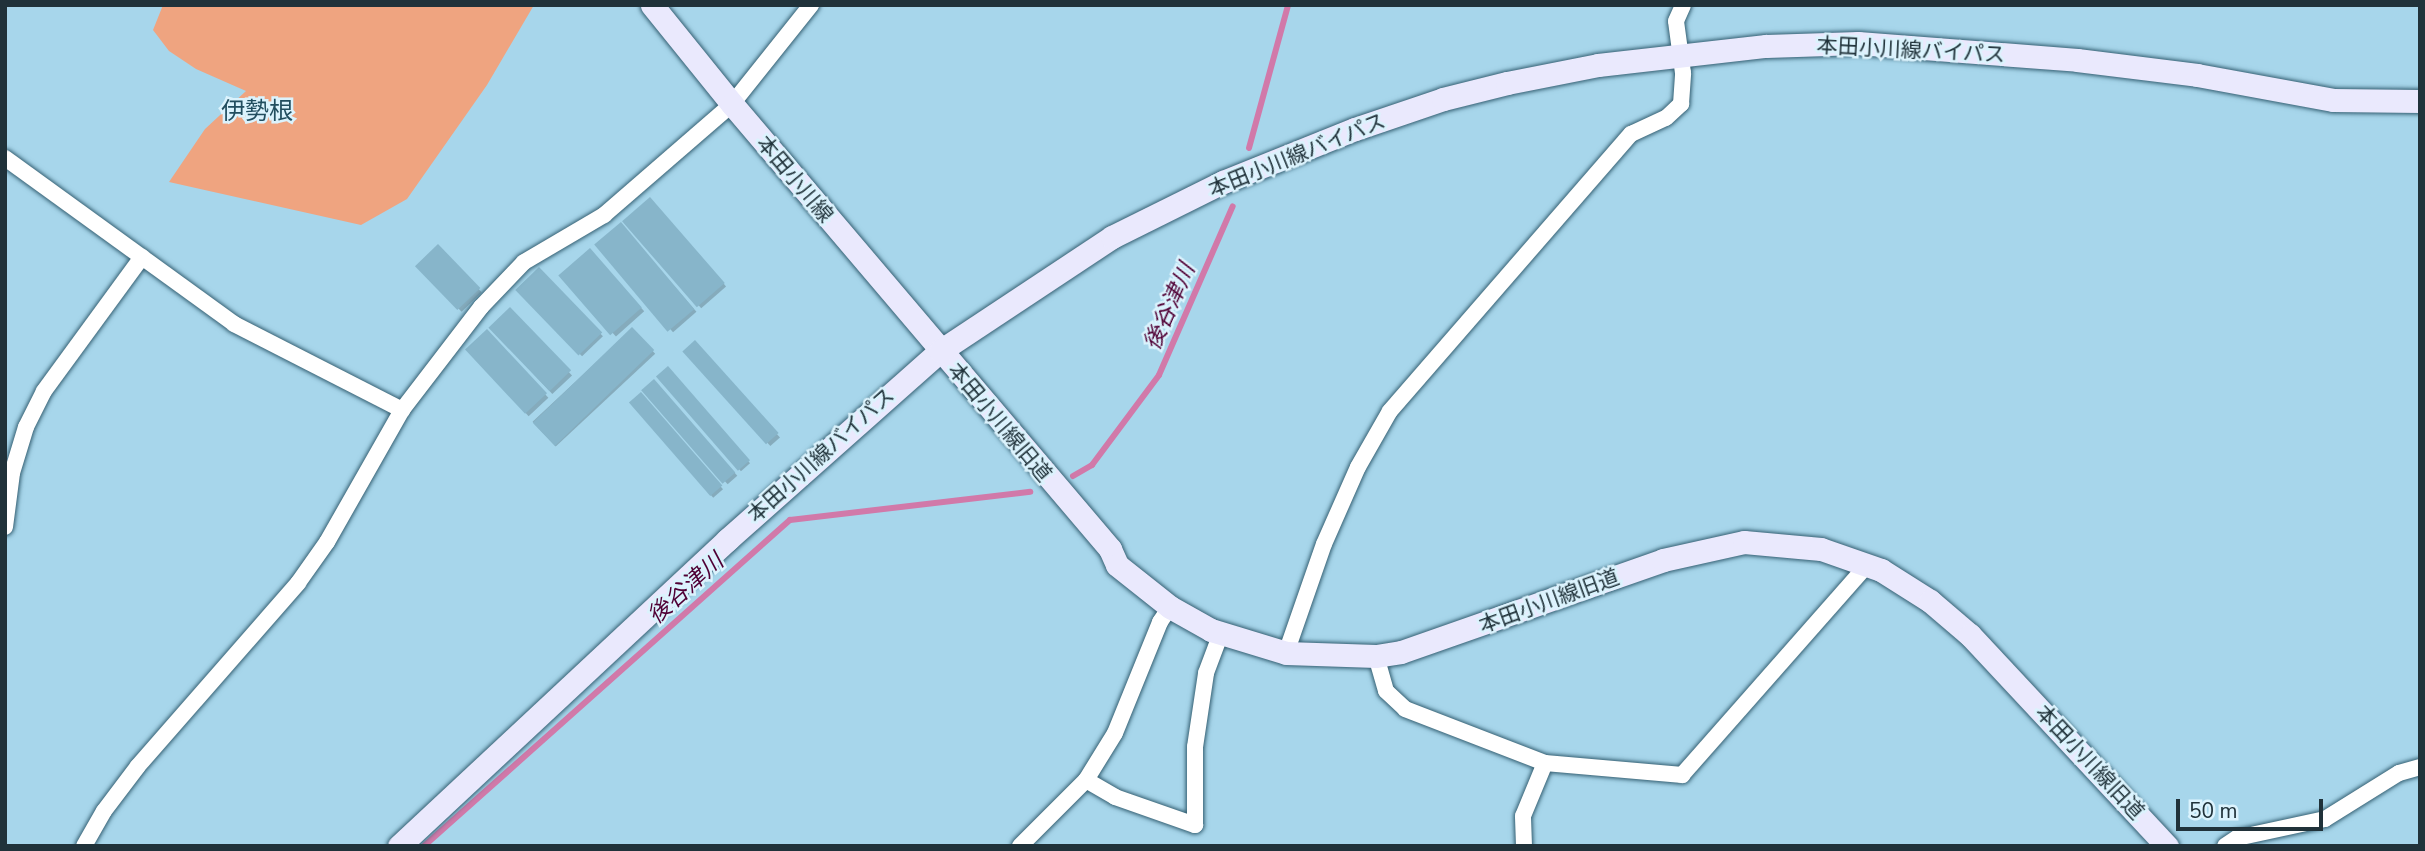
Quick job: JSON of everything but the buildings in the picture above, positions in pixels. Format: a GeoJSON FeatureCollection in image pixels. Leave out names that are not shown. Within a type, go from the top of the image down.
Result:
{"type":"FeatureCollection","features":[{"type":"Feature","properties":{"kind":"street","name":"本田小川線"},"geometry":{"type":"LineString","coordinates":[[652,5],[940,351]]}},
{"type":"Feature","properties":{"kind":"street"},"geometry":{"type":"LineString","coordinates":[[84,846],[104,811],[138,766],[298,583],[327,542],[402,410],[461,330],[524,262],[604,215],[732,104],[811,5]]}},
{"type":"Feature","properties":{"kind":"street"},"geometry":{"type":"LineString","coordinates":[[1286,653],[1324,544],[1358,467],[1390,411],[1631,134],[1675,112],[1683,94],[1676,22],[1683,5]]}},
{"type":"Feature","properties":{"kind":"street","name":"本田小川線バイパス"},"geometry":{"type":"LineString","coordinates":[[399,846],[727,540],[940,351],[1112,237],[1167,208],[1355,129],[1443,99],[1572,70],[1680,53],[1858,43],[2077,60],[2197,75],[2333,100],[2420,100]]}},
{"type":"Feature","properties":{"kind":"street"},"geometry":{"type":"LineString","coordinates":[[5,158],[234,324],[402,410]]}},
{"type":"Feature","properties":{"kind":"street"},"geometry":{"type":"LineString","coordinates":[[5,527],[12,473],[26,427],[44,391],[142,257]]}},
{"type":"Feature","properties":{"kind":"street","name":"本田小川線旧道"},"geometry":{"type":"LineString","coordinates":[[940,351],[1110,549],[1117,565],[1170,607],[1221,633],[1286,653],[1376,656],[1401,653],[1663,560],[1744,542],[1821,549],[1881,570],[1930,601],[1970,635],[2167,846]]}},
{"type":"Feature","properties":{"kind":"street"},"geometry":{"type":"LineString","coordinates":[[1376,656],[1386,691],[1405,709],[1545,763],[1682,775],[1867,565]]}},
{"type":"Feature","properties":{"kind":"street"},"geometry":{"type":"LineString","coordinates":[[1020,846],[1086,780],[1115,733],[1160,622],[1170,607]]}},
{"type":"Feature","properties":{"kind":"street"},"geometry":{"type":"LineString","coordinates":[[1086,780],[1115,797],[1195,825],[1195,747],[1206,673],[1221,633]]}},
{"type":"Feature","properties":{"kind":"street"},"geometry":{"type":"LineString","coordinates":[[1524,846],[1523,816],[1545,763]]}},
{"type":"Feature","properties":{"kind":"street"},"geometry":{"type":"LineString","coordinates":[[2225,846],[2237,838],[2325,819],[2399,773],[2420,767]]}},
{"type":"Feature","properties":{"kind":"shaded area"},"geometry":{"type":"Polygon","coordinates":[[[163,5],[534,5],[487,85],[407,199],[361,225],[169,182],[205,129],[246,91],[196,69],[169,51],[153,30],[163,5]]]}},
{"type":"Feature","properties":{"kind":"waterway","name":"後谷津川"},"geometry":{"type":"LineString","coordinates":[[1249,148],[1288,5]]}},
{"type":"Feature","properties":{"kind":"waterway","name":"後谷津川"},"geometry":{"type":"LineString","coordinates":[[1073,476],[1092,465],[1159,375],[1233,206]]}},
{"type":"Feature","properties":{"kind":"waterway","name":"後谷津川"},"geometry":{"type":"LineString","coordinates":[[424,846],[790,520],[1030,492]]}},
{"type":"Feature","properties":{"kind":"district","name":"伊勢根"},"geometry":{"type":"Point","coordinates":[257,112]}}]}
